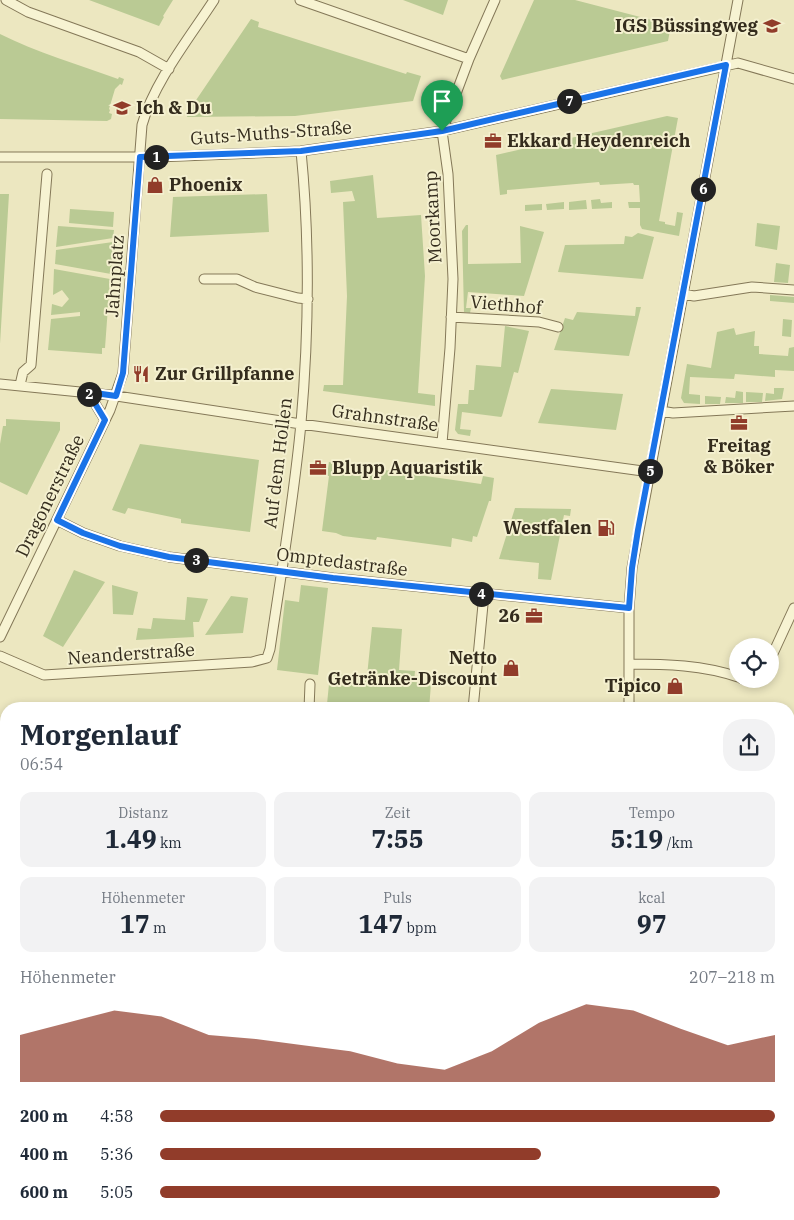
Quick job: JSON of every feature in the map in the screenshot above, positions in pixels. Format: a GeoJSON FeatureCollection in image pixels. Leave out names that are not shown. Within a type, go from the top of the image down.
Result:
{"type":"FeatureCollection","features":[{"type":"Feature","properties":{"kind":"street"},"geometry":{"type":"LineString","coordinates":[[6,0],[28,12],[139,52],[169,69]]}},
{"type":"Feature","properties":{"kind":"street","name":"Jahnplatz"},"geometry":{"type":"LineString","coordinates":[[116,396],[123,373],[142,125],[147,107],[169,69],[214,0]]}},
{"type":"Feature","properties":{"kind":"street"},"geometry":{"type":"LineString","coordinates":[[300,0],[469,60]]}},
{"type":"Feature","properties":{"kind":"street","name":"Moorkamp"},"geometry":{"type":"LineString","coordinates":[[442,443],[453,279],[448,174],[442,131],[469,60],[496,0]]}},
{"type":"Feature","properties":{"kind":"street"},"geometry":{"type":"LineString","coordinates":[[629,702],[629,608],[632,568],[726,65],[735,1]]}},
{"type":"Feature","properties":{"kind":"street","name":"Guts-Muths-Straße"},"geometry":{"type":"LineString","coordinates":[[0,157],[140,157],[301,151],[442,131],[738,63],[794,79]]}},
{"type":"Feature","properties":{"kind":"street","name":"Auf dem Hollen"},"geometry":{"type":"LineString","coordinates":[[267,658],[270,649],[301,424],[308,299],[306,204],[301,151]]}},
{"type":"Feature","properties":{"kind":"street"},"geometry":{"type":"LineString","coordinates":[[20,385],[24,372],[31,365],[47,174]]}},
{"type":"Feature","properties":{"kind":"street"},"geometry":{"type":"LineString","coordinates":[[204,279],[237,279],[255,288],[308,299]]}},
{"type":"Feature","properties":{"kind":"street"},"geometry":{"type":"LineString","coordinates":[[683,294],[694,296],[752,287],[794,290]]}},
{"type":"Feature","properties":{"kind":"street","name":"Viethhof"},"geometry":{"type":"LineString","coordinates":[[451,317],[539,322],[558,327]]}},
{"type":"Feature","properties":{"kind":"street","name":"Grahnstraße"},"geometry":{"type":"LineString","coordinates":[[0,384],[88,392],[301,424],[650,472]]}},
{"type":"Feature","properties":{"kind":"street"},"geometry":{"type":"LineString","coordinates":[[88,392],[105,420]]}},
{"type":"Feature","properties":{"kind":"street","name":"Dragonerstraße"},"geometry":{"type":"LineString","coordinates":[[0,637],[116,396]]}},
{"type":"Feature","properties":{"kind":"street"},"geometry":{"type":"LineString","coordinates":[[661,411],[673,413],[794,406]]}},
{"type":"Feature","properties":{"kind":"street","name":"Omptedastraße"},"geometry":{"type":"LineString","coordinates":[[57,520],[83,533],[120,546],[150,553],[281,572],[629,608]]}},
{"type":"Feature","properties":{"kind":"street"},"geometry":{"type":"LineString","coordinates":[[474,702],[484,594]]}},
{"type":"Feature","properties":{"kind":"street"},"geometry":{"type":"LineString","coordinates":[[779,640],[794,608]]}},
{"type":"Feature","properties":{"kind":"street","name":"Neanderstraße"},"geometry":{"type":"LineString","coordinates":[[0,656],[44,675],[252,662],[267,658]]}},
{"type":"Feature","properties":{"kind":"street"},"geometry":{"type":"LineString","coordinates":[[629,664],[683,666],[729,674]]}},
{"type":"Feature","properties":{"kind":"street"},"geometry":{"type":"LineString","coordinates":[[310,684],[310,702]]}},
{"type":"Feature","properties":{"kind":"green space"},"geometry":{"type":"Polygon","coordinates":[[[89,0],[173,0],[159,26],[89,0]]]}},
{"type":"Feature","properties":{"kind":"green space"},"geometry":{"type":"Polygon","coordinates":[[[403,0],[448,0],[443,15],[403,0]]]}},
{"type":"Feature","properties":{"kind":"green space"},"geometry":{"type":"Polygon","coordinates":[[[534,0],[575,0],[671,25],[668,41],[502,80],[500,76],[534,0]]]}},
{"type":"Feature","properties":{"kind":"green space"},"geometry":{"type":"Polygon","coordinates":[[[251,19],[259,22],[258,27],[406,74],[407,72],[421,76],[413,101],[295,116],[187,117],[188,112],[251,19]]]}},
{"type":"Feature","properties":{"kind":"green space"},"geometry":{"type":"Polygon","coordinates":[[[0,34],[58,58],[118,79],[119,77],[124,79],[122,85],[120,84],[115,89],[109,109],[109,113],[112,114],[111,119],[107,121],[0,119],[0,34]]]}},
{"type":"Feature","properties":{"kind":"green space"},"geometry":{"type":"Polygon","coordinates":[[[667,116],[678,118],[659,221],[675,226],[677,212],[683,213],[679,236],[642,229],[640,225],[640,208],[629,208],[628,202],[640,202],[639,185],[634,185],[633,183],[600,185],[599,182],[507,190],[507,194],[500,195],[496,155],[667,116]]]}},
{"type":"Feature","properties":{"kind":"green space"},"geometry":{"type":"Polygon","coordinates":[[[373,175],[377,218],[421,215],[425,276],[418,393],[435,395],[435,406],[323,391],[324,385],[343,385],[347,296],[343,202],[355,201],[352,191],[331,193],[330,181],[373,175]]]}},
{"type":"Feature","properties":{"kind":"green space"},"geometry":{"type":"Polygon","coordinates":[[[0,194],[9,194],[0,344],[0,194]]]}},
{"type":"Feature","properties":{"kind":"green space"},"geometry":{"type":"Polygon","coordinates":[[[267,194],[269,232],[170,237],[173,197],[267,194]]]}},
{"type":"Feature","properties":{"kind":"green space"},"geometry":{"type":"Polygon","coordinates":[[[600,199],[601,203],[612,202],[612,208],[592,209],[591,200],[600,199]]]}},
{"type":"Feature","properties":{"kind":"green space"},"geometry":{"type":"Polygon","coordinates":[[[586,200],[587,209],[569,210],[569,202],[586,200]]]}},
{"type":"Feature","properties":{"kind":"green space"},"geometry":{"type":"Polygon","coordinates":[[[564,202],[564,209],[547,210],[546,204],[564,202]]]}},
{"type":"Feature","properties":{"kind":"green space"},"geometry":{"type":"Polygon","coordinates":[[[542,204],[542,210],[525,211],[525,205],[542,204]]]}},
{"type":"Feature","properties":{"kind":"green space"},"geometry":{"type":"Polygon","coordinates":[[[70,209],[114,212],[113,227],[69,223],[70,209]]]}},
{"type":"Feature","properties":{"kind":"green space"},"geometry":{"type":"Polygon","coordinates":[[[757,223],[780,226],[777,250],[755,246],[757,223]]]}},
{"type":"Feature","properties":{"kind":"green space"},"geometry":{"type":"Polygon","coordinates":[[[468,225],[468,264],[521,263],[520,226],[544,232],[524,296],[468,292],[466,308],[471,308],[470,313],[464,312],[462,231],[468,225]]]}},
{"type":"Feature","properties":{"kind":"green space"},"geometry":{"type":"Polygon","coordinates":[[[58,226],[114,230],[113,238],[56,247],[58,226]]]}},
{"type":"Feature","properties":{"kind":"green space"},"geometry":{"type":"Polygon","coordinates":[[[638,233],[654,237],[643,279],[558,272],[565,245],[624,244],[625,236],[632,237],[638,233]]]}},
{"type":"Feature","properties":{"kind":"green space"},"geometry":{"type":"Polygon","coordinates":[[[113,242],[111,274],[55,264],[56,250],[113,242]]]}},
{"type":"Feature","properties":{"kind":"green space"},"geometry":{"type":"Polygon","coordinates":[[[776,263],[790,265],[788,283],[774,282],[776,263]]]}},
{"type":"Feature","properties":{"kind":"green space"},"geometry":{"type":"Polygon","coordinates":[[[54,269],[110,279],[105,348],[102,348],[102,354],[48,350],[51,319],[80,316],[80,312],[51,315],[52,304],[62,307],[69,299],[62,290],[53,295],[54,269]]]}},
{"type":"Feature","properties":{"kind":"green space"},"geometry":{"type":"Polygon","coordinates":[[[770,295],[794,297],[794,303],[770,301],[770,295]]]}},
{"type":"Feature","properties":{"kind":"green space"},"geometry":{"type":"Polygon","coordinates":[[[636,307],[641,307],[629,356],[554,350],[565,318],[573,320],[577,312],[635,316],[636,307]]]}},
{"type":"Feature","properties":{"kind":"green space"},"geometry":{"type":"Polygon","coordinates":[[[783,319],[792,320],[791,337],[782,336],[783,319]]]}},
{"type":"Feature","properties":{"kind":"green space"},"geometry":{"type":"Polygon","coordinates":[[[505,326],[529,331],[518,373],[514,372],[502,416],[462,412],[460,429],[471,430],[470,436],[458,434],[455,430],[458,404],[468,404],[469,390],[474,390],[476,365],[501,367],[505,326]]]}},
{"type":"Feature","properties":{"kind":"green space"},"geometry":{"type":"Polygon","coordinates":[[[734,328],[736,335],[755,331],[754,346],[759,346],[759,354],[788,356],[789,348],[794,347],[794,371],[775,370],[775,377],[735,374],[734,379],[690,377],[689,394],[700,395],[700,404],[684,403],[681,398],[687,364],[711,368],[717,332],[734,328]]]}},
{"type":"Feature","properties":{"kind":"green space"},"geometry":{"type":"Polygon","coordinates":[[[774,388],[784,388],[782,399],[765,401],[766,393],[774,394],[774,388]]]}},
{"type":"Feature","properties":{"kind":"green space"},"geometry":{"type":"Polygon","coordinates":[[[551,389],[623,394],[616,430],[538,423],[551,389]]]}},
{"type":"Feature","properties":{"kind":"green space"},"geometry":{"type":"Polygon","coordinates":[[[736,391],[743,392],[743,403],[725,403],[726,397],[735,398],[736,391]]]}},
{"type":"Feature","properties":{"kind":"green space"},"geometry":{"type":"Polygon","coordinates":[[[746,392],[763,393],[762,402],[746,402],[746,392]]]}},
{"type":"Feature","properties":{"kind":"green space"},"geometry":{"type":"Polygon","coordinates":[[[705,396],[721,397],[720,404],[705,404],[705,396]]]}},
{"type":"Feature","properties":{"kind":"green space"},"geometry":{"type":"Polygon","coordinates":[[[6,419],[60,422],[60,430],[27,495],[0,482],[0,444],[3,426],[6,426],[6,419]]]}},
{"type":"Feature","properties":{"kind":"green space"},"geometry":{"type":"Polygon","coordinates":[[[140,444],[259,460],[250,532],[181,523],[181,519],[128,508],[125,514],[112,510],[140,444]]]}},
{"type":"Feature","properties":{"kind":"green space"},"geometry":{"type":"Polygon","coordinates":[[[329,462],[481,484],[483,476],[494,478],[491,501],[489,501],[477,537],[473,536],[472,542],[452,538],[451,547],[377,537],[376,540],[343,536],[322,531],[329,462]]]}},
{"type":"Feature","properties":{"kind":"green space"},"geometry":{"type":"Polygon","coordinates":[[[515,508],[571,509],[570,516],[564,515],[551,580],[538,579],[539,563],[499,559],[515,508]]]}},
{"type":"Feature","properties":{"kind":"green space"},"geometry":{"type":"Polygon","coordinates":[[[74,570],[105,582],[63,647],[43,636],[74,570]]]}},
{"type":"Feature","properties":{"kind":"green space"},"geometry":{"type":"Polygon","coordinates":[[[112,585],[138,592],[133,615],[113,614],[112,585]]]}},
{"type":"Feature","properties":{"kind":"green space"},"geometry":{"type":"Polygon","coordinates":[[[301,585],[328,588],[318,675],[277,670],[285,600],[299,602],[301,585]]]}},
{"type":"Feature","properties":{"kind":"green space"},"geometry":{"type":"Polygon","coordinates":[[[231,596],[248,598],[243,633],[205,635],[231,596]]]}},
{"type":"Feature","properties":{"kind":"green space"},"geometry":{"type":"Polygon","coordinates":[[[187,597],[208,599],[199,622],[193,622],[194,637],[136,640],[138,628],[151,629],[153,618],[185,620],[187,597]]]}},
{"type":"Feature","properties":{"kind":"green space"},"geometry":{"type":"Polygon","coordinates":[[[372,627],[402,629],[399,670],[415,671],[414,682],[431,684],[430,702],[327,702],[330,674],[367,676],[372,627]]]}},
{"type":"Feature","properties":{"kind":"place","name":"IGS Büssingweg"},"geometry":{"type":"Point","coordinates":[772,26]}},
{"type":"Feature","properties":{"kind":"place","name":"Ich & Du"},"geometry":{"type":"Point","coordinates":[122,108]}},
{"type":"Feature","properties":{"kind":"place","name":"Ekkard Heydenreich"},"geometry":{"type":"Point","coordinates":[493,141]}},
{"type":"Feature","properties":{"kind":"place","name":"Phoenix"},"geometry":{"type":"Point","coordinates":[155,185]}},
{"type":"Feature","properties":{"kind":"place","name":"Zur Grillpfanne"},"geometry":{"type":"Point","coordinates":[141,374]}},
{"type":"Feature","properties":{"kind":"place","name":"Freitag & Böker"},"geometry":{"type":"Point","coordinates":[739,423]}},
{"type":"Feature","properties":{"kind":"place","name":"Blupp Aquaristik"},"geometry":{"type":"Point","coordinates":[318,468]}},
{"type":"Feature","properties":{"kind":"place","name":"Westfalen"},"geometry":{"type":"Point","coordinates":[606,528]}},
{"type":"Feature","properties":{"kind":"place","name":"26"},"geometry":{"type":"Point","coordinates":[534,616]}},
{"type":"Feature","properties":{"kind":"place","name":"Netto Getränke-Discount"},"geometry":{"type":"Point","coordinates":[511,668]}},
{"type":"Feature","properties":{"kind":"place","name":"Tipico"},"geometry":{"type":"Point","coordinates":[675,686]}},
{"type":"Feature","properties":{"kind":"route"},"geometry":{"type":"LineString","coordinates":[[726,65],[638,530],[632,568],[629,608],[333,578],[169,557],[120,546],[83,533],[57,520],[105,420],[88,392],[116,396],[123,373],[140,157],[301,151],[442,131],[726,65]]}}]}
